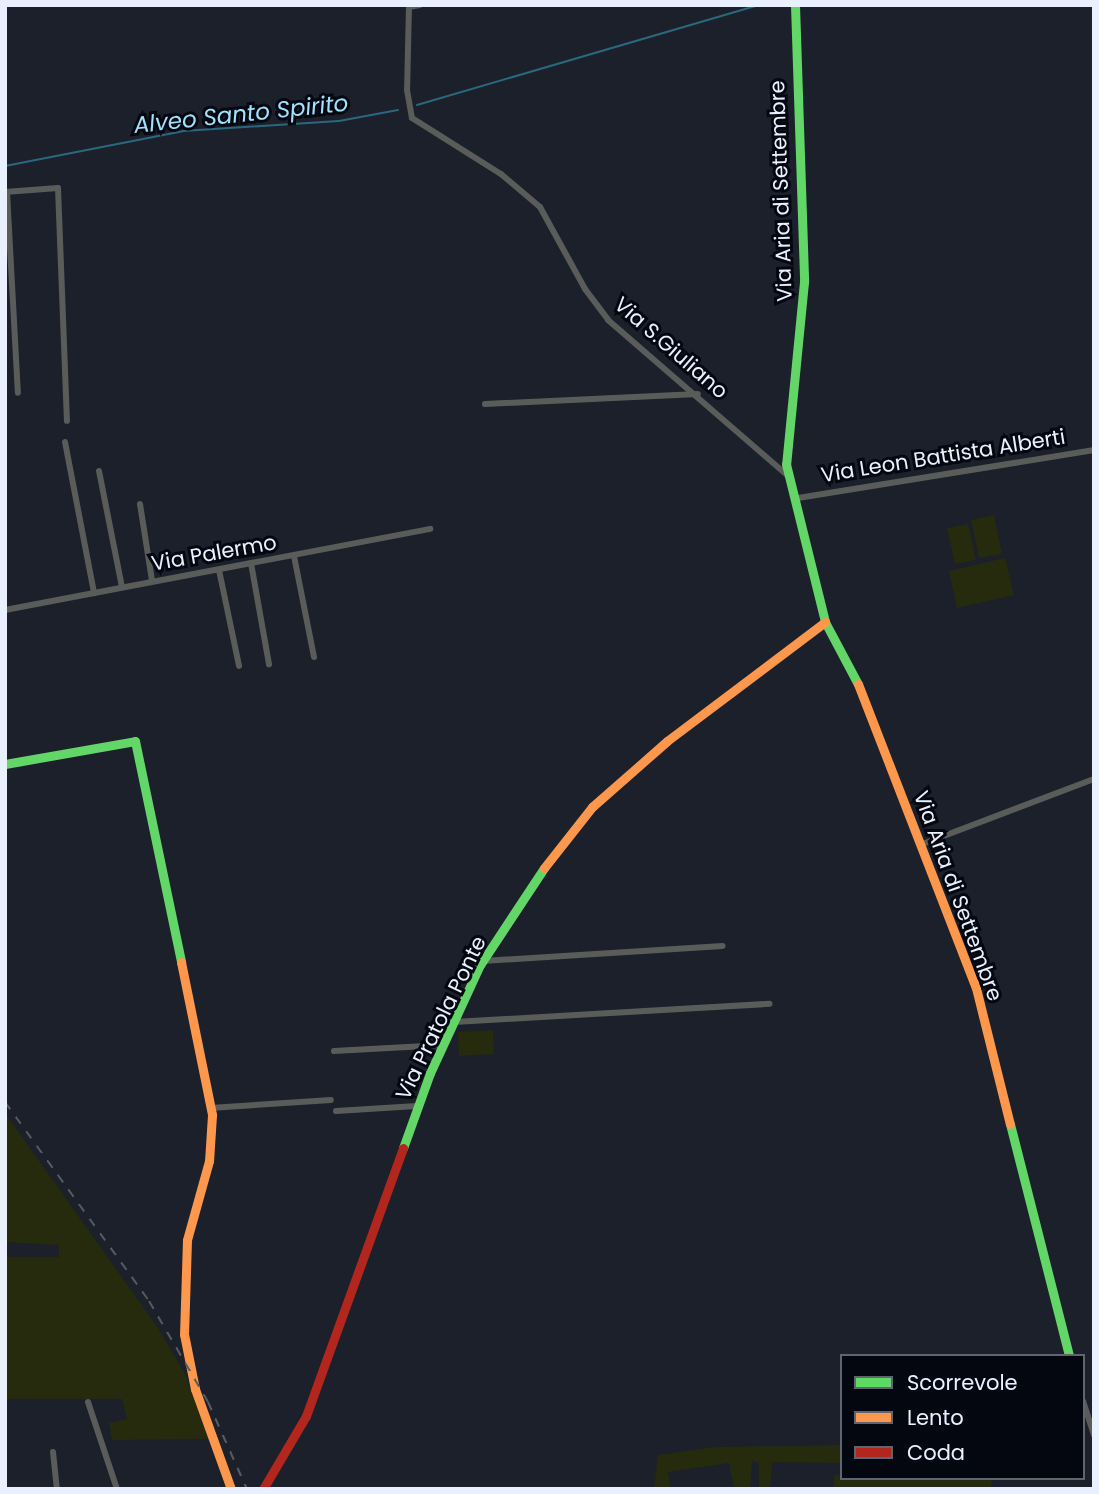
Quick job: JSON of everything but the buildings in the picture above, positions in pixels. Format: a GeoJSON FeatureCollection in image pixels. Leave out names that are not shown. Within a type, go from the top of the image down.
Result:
{"type":"FeatureCollection","features":[{"type":"Feature","properties":{"kind":"street"},"geometry":{"type":"LineString","coordinates":[[409,6],[420,5]]}},
{"type":"Feature","properties":{"kind":"street","name":"Via Aria di Settembre"},"geometry":{"type":"LineString","coordinates":[[795,5],[804,282],[786,464],[798,498],[821,625],[852,669],[976,988],[1068,1354]]}},
{"type":"Feature","properties":{"kind":"street","name":"Via S.Giuliano"},"geometry":{"type":"LineString","coordinates":[[409,6],[407,90],[412,118],[501,174],[540,207],[585,289],[608,320],[698,394],[789,477]]}},
{"type":"Feature","properties":{"kind":"street"},"geometry":{"type":"LineString","coordinates":[[18,393],[6,192],[58,188],[67,421]]}},
{"type":"Feature","properties":{"kind":"street"},"geometry":{"type":"LineString","coordinates":[[485,404],[698,394]]}},
{"type":"Feature","properties":{"kind":"street"},"geometry":{"type":"LineString","coordinates":[[65,442],[94,593]]}},
{"type":"Feature","properties":{"kind":"street","name":"Via Leon Battista Alberti"},"geometry":{"type":"LineString","coordinates":[[798,498],[1094,450]]}},
{"type":"Feature","properties":{"kind":"street"},"geometry":{"type":"LineString","coordinates":[[99,471],[121,587]]}},
{"type":"Feature","properties":{"kind":"street"},"geometry":{"type":"LineString","coordinates":[[140,504],[152,581]]}},
{"type":"Feature","properties":{"kind":"street","name":"Via Palermo"},"geometry":{"type":"LineString","coordinates":[[5,610],[430,529]]}},
{"type":"Feature","properties":{"kind":"street"},"geometry":{"type":"LineString","coordinates":[[294,556],[314,657]]}},
{"type":"Feature","properties":{"kind":"street"},"geometry":{"type":"LineString","coordinates":[[251,563],[269,664]]}},
{"type":"Feature","properties":{"kind":"street"},"geometry":{"type":"LineString","coordinates":[[219,570],[239,666]]}},
{"type":"Feature","properties":{"kind":"street","name":"Via Pratola Ponte"},"geometry":{"type":"LineString","coordinates":[[263,1489],[306,1416],[416,1105],[443,1045],[484,961],[544,868],[592,807],[667,741],[821,625]]}},
{"type":"Feature","properties":{"kind":"street"},"geometry":{"type":"LineString","coordinates":[[5,764],[135,741],[210,1108],[209,1161],[187,1240],[184,1334],[195,1390],[231,1489]]}},
{"type":"Feature","properties":{"kind":"street"},"geometry":{"type":"LineString","coordinates":[[920,845],[1094,779]]}},
{"type":"Feature","properties":{"kind":"street"},"geometry":{"type":"LineString","coordinates":[[484,961],[723,946]]}},
{"type":"Feature","properties":{"kind":"street"},"geometry":{"type":"LineString","coordinates":[[454,1022],[769,1004]]}},
{"type":"Feature","properties":{"kind":"street"},"geometry":{"type":"LineString","coordinates":[[334,1051],[443,1045]]}},
{"type":"Feature","properties":{"kind":"street"},"geometry":{"type":"LineString","coordinates":[[210,1108],[331,1100]]}},
{"type":"Feature","properties":{"kind":"street"},"geometry":{"type":"LineString","coordinates":[[336,1111],[416,1105]]}},
{"type":"Feature","properties":{"kind":"street"},"geometry":{"type":"LineString","coordinates":[[88,1402],[117,1489]]}},
{"type":"Feature","properties":{"kind":"street"},"geometry":{"type":"LineString","coordinates":[[1085,1407],[1094,1435]]}},
{"type":"Feature","properties":{"kind":"street"},"geometry":{"type":"LineString","coordinates":[[53,1452],[57,1489]]}},
{"type":"Feature","properties":{"kind":"green space"},"geometry":{"type":"Polygon","coordinates":[[[994,515],[1002,554],[979,558],[971,520],[994,515]]]}},
{"type":"Feature","properties":{"kind":"green space"},"geometry":{"type":"Polygon","coordinates":[[[968,524],[976,560],[955,564],[947,528],[968,524]]]}},
{"type":"Feature","properties":{"kind":"green space"},"geometry":{"type":"Polygon","coordinates":[[[1005,558],[1014,595],[957,608],[949,571],[1005,558]]]}},
{"type":"Feature","properties":{"kind":"green space"},"geometry":{"type":"Polygon","coordinates":[[[493,1030],[494,1054],[459,1056],[458,1032],[493,1030]]]}},
{"type":"Feature","properties":{"kind":"green space"},"geometry":{"type":"Polygon","coordinates":[[[5,1113],[158,1328],[184,1372],[211,1439],[112,1440],[109,1423],[127,1419],[122,1399],[6,1399],[6,1257],[59,1257],[59,1245],[5,1242],[5,1113]]]}},
{"type":"Feature","properties":{"kind":"green space"},"geometry":{"type":"Polygon","coordinates":[[[840,1445],[840,1463],[772,1462],[770,1489],[759,1489],[759,1464],[752,1460],[750,1489],[734,1489],[729,1463],[668,1472],[671,1489],[654,1489],[658,1455],[715,1447],[840,1445]]]}},
{"type":"Feature","properties":{"kind":"green space"},"geometry":{"type":"Polygon","coordinates":[[[834,1475],[840,1475],[840,1480],[991,1480],[992,1489],[834,1489],[834,1475]]]}},
{"type":"Feature","properties":{"kind":"waterway","name":"Alveo Santo Spirito"},"geometry":{"type":"LineString","coordinates":[[417,105],[760,5]]}},
{"type":"Feature","properties":{"kind":"waterway","name":"Alveo Santo Spirito"},"geometry":{"type":"LineString","coordinates":[[5,166],[183,131],[339,121],[398,110]]}},
{"type":"Feature","properties":{"kind":"railway"},"geometry":{"type":"LineString","coordinates":[[5,1102],[149,1301],[208,1402],[247,1489]]}},
{"type":"Feature","properties":{"kind":"traffic: fast"},"geometry":{"type":"LineString","coordinates":[[795,5],[804,282],[786,464],[825,622],[858,684]]}},
{"type":"Feature","properties":{"kind":"traffic: fast"},"geometry":{"type":"LineString","coordinates":[[5,764],[135,741],[181,962]]}},
{"type":"Feature","properties":{"kind":"traffic: fast"},"geometry":{"type":"LineString","coordinates":[[403,1148],[430,1073],[480,965],[544,868]]}},
{"type":"Feature","properties":{"kind":"traffic: fast"},"geometry":{"type":"LineString","coordinates":[[1010,1124],[1068,1354]]}},
{"type":"Feature","properties":{"kind":"traffic: slow"},"geometry":{"type":"LineString","coordinates":[[544,868],[592,807],[667,741],[825,622]]}},
{"type":"Feature","properties":{"kind":"traffic: slow"},"geometry":{"type":"LineString","coordinates":[[858,684],[976,988],[1010,1124]]}},
{"type":"Feature","properties":{"kind":"traffic: slow"},"geometry":{"type":"LineString","coordinates":[[181,962],[212,1115],[209,1161],[187,1240],[184,1334],[195,1389],[231,1489]]}},
{"type":"Feature","properties":{"kind":"traffic: jam"},"geometry":{"type":"LineString","coordinates":[[263,1489],[306,1416],[403,1148]]}}]}
